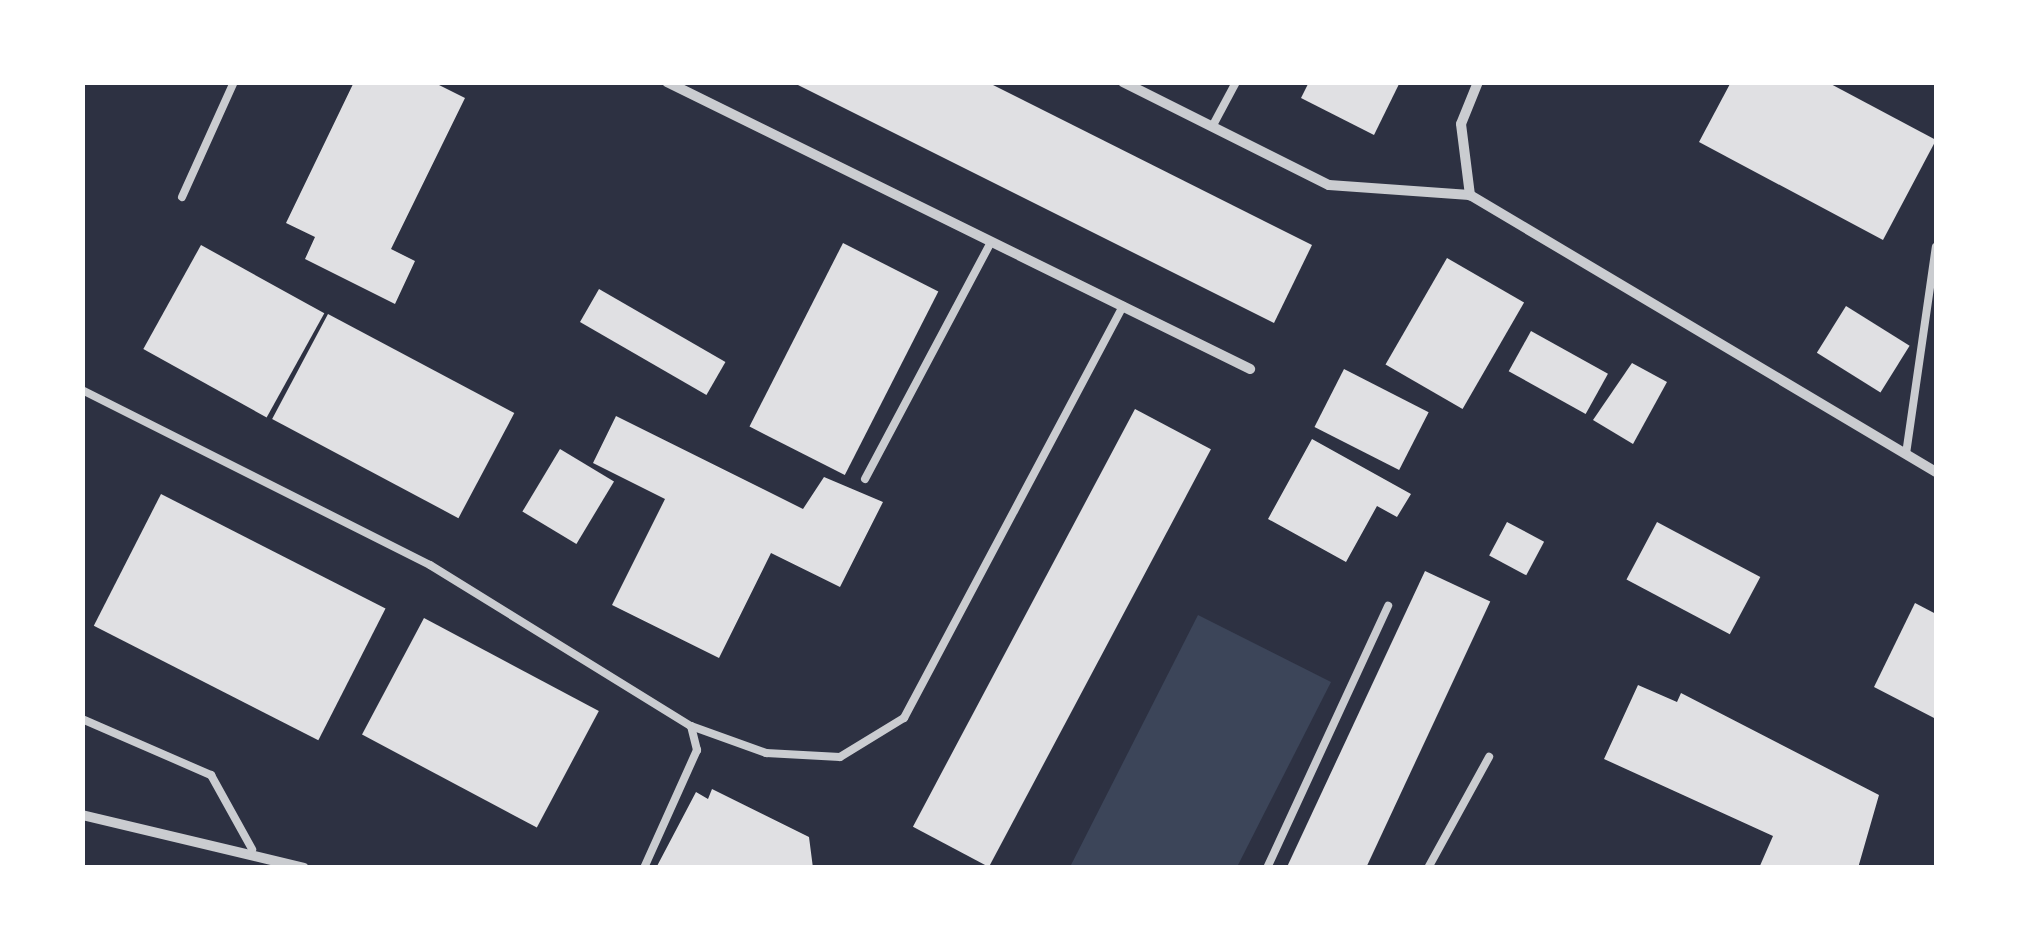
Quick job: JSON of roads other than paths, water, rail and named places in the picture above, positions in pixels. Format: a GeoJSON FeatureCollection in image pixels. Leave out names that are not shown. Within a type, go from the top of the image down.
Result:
{"type":"FeatureCollection","features":[{"type":"Feature","properties":{"kind":"street"},"geometry":{"type":"LineString","coordinates":[[666,82],[1250,369]]}},
{"type":"Feature","properties":{"kind":"street"},"geometry":{"type":"LineString","coordinates":[[1123,82],[1329,185],[1470,195],[1936,472]]}},
{"type":"Feature","properties":{"kind":"street"},"geometry":{"type":"LineString","coordinates":[[1470,195],[1462,124],[1478,82]]}},
{"type":"Feature","properties":{"kind":"street"},"geometry":{"type":"LineString","coordinates":[[82,815],[252,849],[304,868]]}},
{"type":"Feature","properties":{"kind":"lane"},"geometry":{"type":"LineString","coordinates":[[182,198],[234,82]]}},
{"type":"Feature","properties":{"kind":"lane"},"geometry":{"type":"LineString","coordinates":[[1212,128],[1236,82]]}},
{"type":"Feature","properties":{"kind":"lane"},"geometry":{"type":"LineString","coordinates":[[866,479],[991,242]]}},
{"type":"Feature","properties":{"kind":"lane"},"geometry":{"type":"LineString","coordinates":[[1906,454],[1936,246]]}},
{"type":"Feature","properties":{"kind":"lane"},"geometry":{"type":"LineString","coordinates":[[82,390],[430,566],[691,726],[766,754],[840,757],[904,718],[1123,306]]}},
{"type":"Feature","properties":{"kind":"lane"},"geometry":{"type":"LineString","coordinates":[[1267,868],[1388,606]]}},
{"type":"Feature","properties":{"kind":"lane"},"geometry":{"type":"LineString","coordinates":[[82,719],[211,775],[252,849]]}},
{"type":"Feature","properties":{"kind":"lane"},"geometry":{"type":"LineString","coordinates":[[644,868],[697,750],[691,726]]}},
{"type":"Feature","properties":{"kind":"lane"},"geometry":{"type":"LineString","coordinates":[[1428,868],[1489,757]]}}]}
